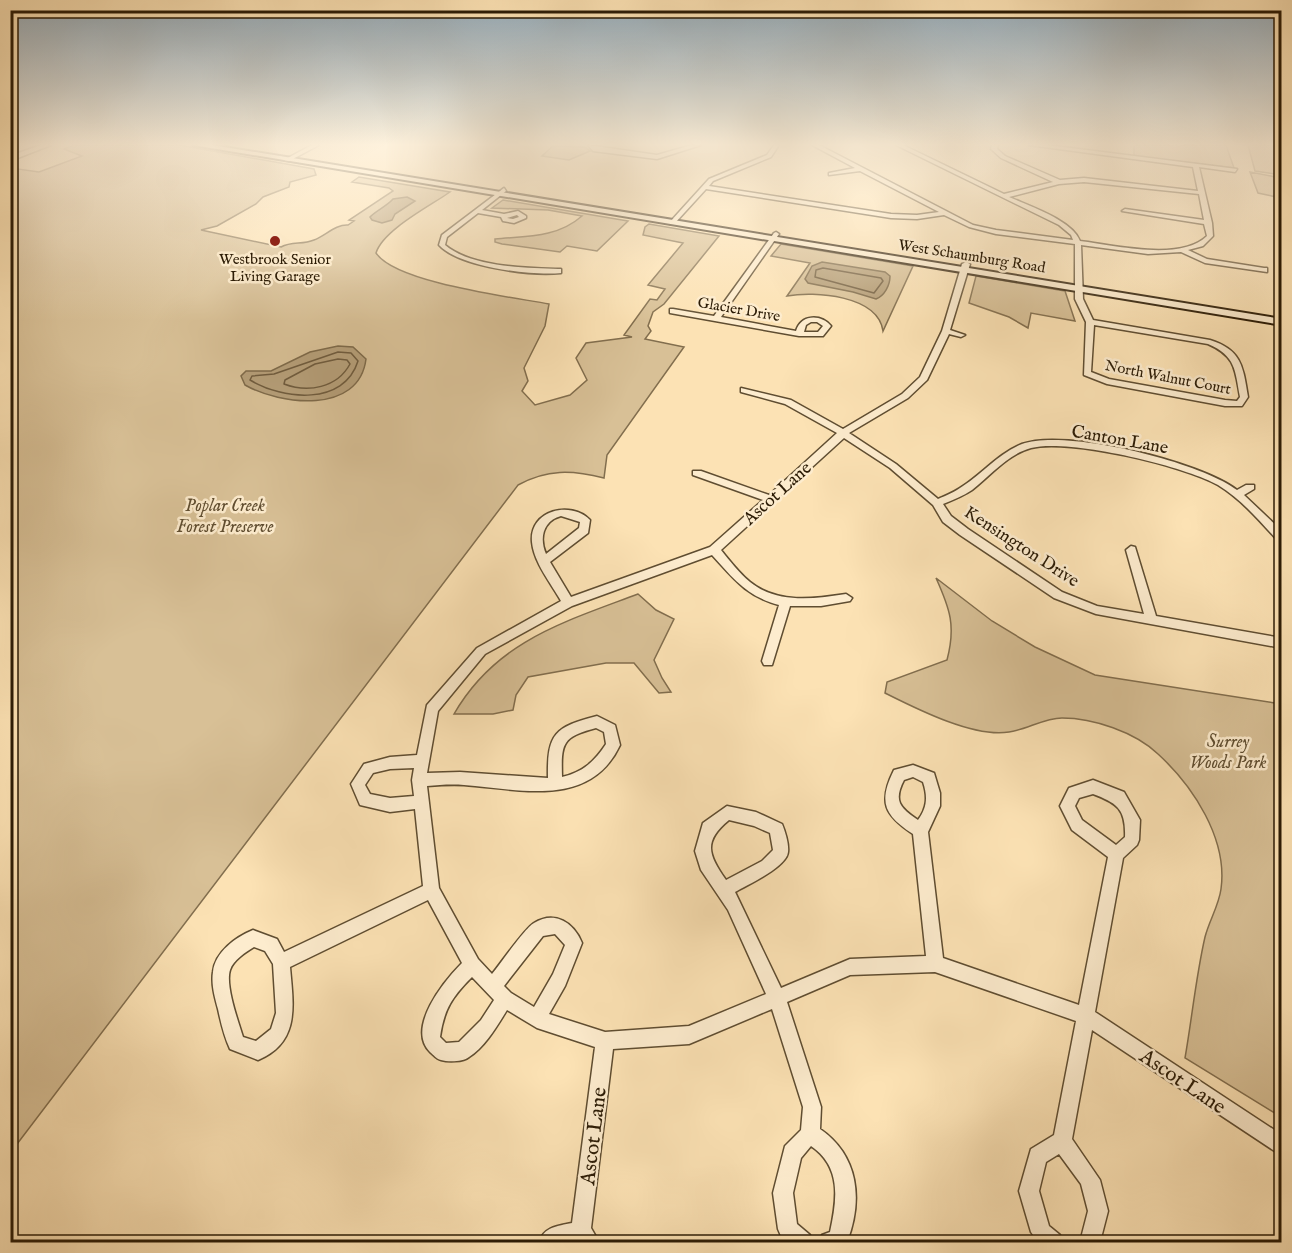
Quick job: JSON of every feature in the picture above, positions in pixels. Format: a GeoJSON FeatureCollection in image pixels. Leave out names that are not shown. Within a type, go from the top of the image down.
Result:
{"type":"FeatureCollection","features":[{"type":"Feature","properties":{"kind":"main road","name":"West Schaumburg Road"},"geometry":{"type":"LineString","coordinates":[[572,203],[1078,285],[1281,315]]}},
{"type":"Feature","properties":{"kind":"main road","name":"West Schaumburg Road"},"geometry":{"type":"LineString","coordinates":[[1078,285],[1281,322]]}},
{"type":"Feature","properties":{"kind":"street"},"geometry":{"type":"LineString","coordinates":[[443,247],[444,236],[487,203]]}},
{"type":"Feature","properties":{"kind":"street"},"geometry":{"type":"LineString","coordinates":[[674,220],[689,203]]}},
{"type":"Feature","properties":{"kind":"street"},"geometry":{"type":"LineString","coordinates":[[810,203],[891,216],[917,217],[944,213]]}},
{"type":"Feature","properties":{"kind":"street"},"geometry":{"type":"LineString","coordinates":[[926,203],[971,226],[987,230],[1124,250],[1182,250],[1201,244],[1210,236],[1205,203]]}},
{"type":"Feature","properties":{"kind":"street"},"geometry":{"type":"LineString","coordinates":[[1019,203],[1061,224],[1074,234],[1078,244]]}},
{"type":"Feature","properties":{"kind":"street"},"geometry":{"type":"LineString","coordinates":[[477,211],[504,216]]}},
{"type":"Feature","properties":{"kind":"street"},"geometry":{"type":"LineString","coordinates":[[1125,211],[1209,223]]}},
{"type":"Feature","properties":{"kind":"street"},"geometry":{"type":"LineString","coordinates":[[717,318],[775,237]]}},
{"type":"Feature","properties":{"kind":"street","name":"North Walnut Court"},"geometry":{"type":"LineString","coordinates":[[1078,244],[1079,298],[1090,322],[1087,373],[1107,381],[1225,403],[1239,404],[1244,397],[1235,356],[1228,348],[1210,342],[1090,322]]}},
{"type":"Feature","properties":{"kind":"street"},"geometry":{"type":"LineString","coordinates":[[432,249],[443,247],[464,258],[531,270],[558,271]]}},
{"type":"Feature","properties":{"kind":"street"},"geometry":{"type":"LineString","coordinates":[[1182,250],[1204,261],[1264,270]]}},
{"type":"Feature","properties":{"kind":"street","name":"Ascot Lane"},"geometry":{"type":"LineString","coordinates":[[965,267],[946,331],[924,378],[905,396],[843,433],[714,550],[568,603],[481,651],[432,709],[418,780],[431,890],[472,965],[499,993],[537,1019],[605,1041],[689,1035],[850,968],[935,964],[1084,1015],[1281,1147]]}},
{"type":"Feature","properties":{"kind":"street","name":"Glacier Drive"},"geometry":{"type":"LineString","coordinates":[[673,311],[800,334]]}},
{"type":"Feature","properties":{"kind":"street"},"geometry":{"type":"LineString","coordinates":[[946,331],[961,334]]}},
{"type":"Feature","properties":{"kind":"street","name":"Kensington Drive"},"geometry":{"type":"LineString","coordinates":[[744,390],[788,402],[843,433],[893,466],[936,503],[947,519],[964,532],[1058,595],[1096,610],[1281,643]]}},
{"type":"Feature","properties":{"kind":"street","name":"Canton Lane"},"geometry":{"type":"LineString","coordinates":[[936,503],[964,491],[1006,459],[1030,445],[1072,444],[1151,459],[1186,468],[1220,482],[1254,509],[1281,538]]}},
{"type":"Feature","properties":{"kind":"street"},"geometry":{"type":"LineString","coordinates":[[697,473],[770,499]]}},
{"type":"Feature","properties":{"kind":"street"},"geometry":{"type":"LineString","coordinates":[[1236,495],[1250,487]]}},
{"type":"Feature","properties":{"kind":"street"},"geometry":{"type":"LineString","coordinates":[[544,561],[584,530],[585,520],[573,512],[557,511],[545,519],[537,533],[536,544],[544,561],[568,603]]}},
{"type":"Feature","properties":{"kind":"street"},"geometry":{"type":"LineString","coordinates":[[714,550],[748,587],[785,603],[826,602],[846,598]]}},
{"type":"Feature","properties":{"kind":"street"},"geometry":{"type":"LineString","coordinates":[[1131,550],[1151,619]]}},
{"type":"Feature","properties":{"kind":"street"},"geometry":{"type":"LineString","coordinates":[[768,661],[785,603]]}},
{"type":"Feature","properties":{"kind":"street"},"geometry":{"type":"LineString","coordinates":[[418,780],[458,778],[555,783],[569,783],[588,775],[613,745],[610,729],[597,722],[578,727],[563,735],[554,752],[555,783]]}},
{"type":"Feature","properties":{"kind":"street"},"geometry":{"type":"LineString","coordinates":[[421,802],[390,804],[365,800],[358,784],[369,768],[390,763],[422,761]]}},
{"type":"Feature","properties":{"kind":"street"},"geometry":{"type":"LineString","coordinates":[[1090,1242],[1098,1210],[1090,1180],[1062,1141],[1116,854],[1132,840],[1133,820],[1119,797],[1093,787],[1074,793],[1067,806],[1077,825],[1116,854]]}},
{"type":"Feature","properties":{"kind":"street"},"geometry":{"type":"LineString","coordinates":[[725,889],[760,871],[781,853],[777,829],[756,819],[727,813],[708,828],[702,851],[709,870],[725,889],[777,998],[812,1107],[810,1134],[792,1153],[783,1192],[788,1229],[803,1242]]}},
{"type":"Feature","properties":{"kind":"street"},"geometry":{"type":"LineString","coordinates":[[920,830],[935,964]]}},
{"type":"Feature","properties":{"kind":"street"},"geometry":{"type":"LineString","coordinates":[[281,962],[431,890]]}},
{"type":"Feature","properties":{"kind":"street"},"geometry":{"type":"LineString","coordinates":[[472,965],[450,987],[435,1011],[431,1040],[443,1052],[463,1051],[487,1026],[499,993],[538,929],[558,925],[574,943],[559,980],[537,1019]]}},
{"type":"Feature","properties":{"kind":"street"},"geometry":{"type":"LineString","coordinates":[[253,939],[271,945],[281,962],[285,1013],[278,1035],[258,1051],[236,1043],[228,1016],[221,972],[234,950],[253,939]]}},
{"type":"Feature","properties":{"kind":"street","name":"Ascot Lane"},"geometry":{"type":"LineString","coordinates":[[549,1242],[554,1236],[585,1237],[605,1041]]}},
{"type":"Feature","properties":{"kind":"street"},"geometry":{"type":"LineString","coordinates":[[810,1134],[828,1144],[842,1168],[847,1203],[838,1239],[830,1242]]}},
{"type":"Feature","properties":{"kind":"street"},"geometry":{"type":"LineString","coordinates":[[1053,1242],[1041,1232],[1029,1191],[1038,1156],[1062,1141]]}},
{"type":"Feature","properties":{"kind":"green space","name":"Poplar Creek Forest Preserve"},"geometry":{"type":"Polygon","coordinates":[[[11,203],[257,203],[217,226],[201,230],[281,247],[310,241],[339,226],[348,225],[354,221],[349,220],[374,203],[432,203],[397,227],[380,244],[376,253],[388,264],[406,273],[483,293],[549,304],[545,326],[524,368],[528,381],[522,391],[535,405],[570,395],[587,380],[576,358],[586,343],[632,337],[624,335],[650,299],[657,300],[665,289],[648,285],[683,243],[643,235],[645,227],[649,224],[719,236],[664,304],[653,312],[648,326],[651,331],[645,339],[684,347],[607,455],[604,478],[570,472],[539,476],[518,485],[11,1152],[11,203]]]}},
{"type":"Feature","properties":{"kind":"green space"},"geometry":{"type":"Polygon","coordinates":[[[498,203],[524,203],[628,221],[597,251],[567,246],[560,252],[502,244],[495,242],[495,239],[541,235],[562,228],[582,216],[548,210],[492,208],[498,203]]]}},
{"type":"Feature","properties":{"kind":"green space"},"geometry":{"type":"Polygon","coordinates":[[[781,244],[913,266],[883,331],[879,319],[858,303],[828,295],[787,296],[810,263],[771,256],[781,244]]]}},
{"type":"Feature","properties":{"kind":"green space"},"geometry":{"type":"Polygon","coordinates":[[[976,276],[1065,291],[1075,321],[1031,313],[1028,328],[1009,317],[969,303],[976,276]]]}},
{"type":"Feature","properties":{"kind":"green space","name":"Surrey Woods Park"},"geometry":{"type":"Polygon","coordinates":[[[936,578],[992,621],[1035,647],[1095,675],[1281,704],[1281,1117],[1185,1058],[1202,952],[1220,895],[1222,870],[1219,851],[1205,815],[1184,782],[1171,767],[1138,739],[1100,724],[1062,718],[1009,732],[979,731],[946,721],[885,693],[887,682],[947,660],[951,637],[950,618],[936,578]]]}},
{"type":"Feature","properties":{"kind":"green space"},"geometry":{"type":"Polygon","coordinates":[[[638,594],[656,610],[674,619],[654,660],[671,692],[659,693],[634,663],[606,663],[528,677],[516,695],[513,710],[493,714],[454,714],[471,689],[490,668],[511,651],[558,625],[638,594]]]}},
{"type":"Feature","properties":{"kind":"water"},"geometry":{"type":"Polygon","coordinates":[[[411,203],[395,214],[392,220],[382,223],[372,220],[370,217],[387,204],[411,203]]]}},
{"type":"Feature","properties":{"kind":"water"},"geometry":{"type":"Polygon","coordinates":[[[822,262],[885,272],[890,276],[888,287],[876,299],[808,283],[805,279],[812,266],[822,262]]]}},
{"type":"Feature","properties":{"kind":"water"},"geometry":{"type":"Polygon","coordinates":[[[338,346],[353,347],[366,359],[360,377],[349,390],[334,397],[297,400],[278,397],[245,385],[241,376],[246,371],[271,371],[310,352],[338,346]]]}},
{"type":"Feature","properties":{"kind":"place","name":"Westbrook Senior Living Garage"},"geometry":{"type":"Point","coordinates":[275,241]}}]}
